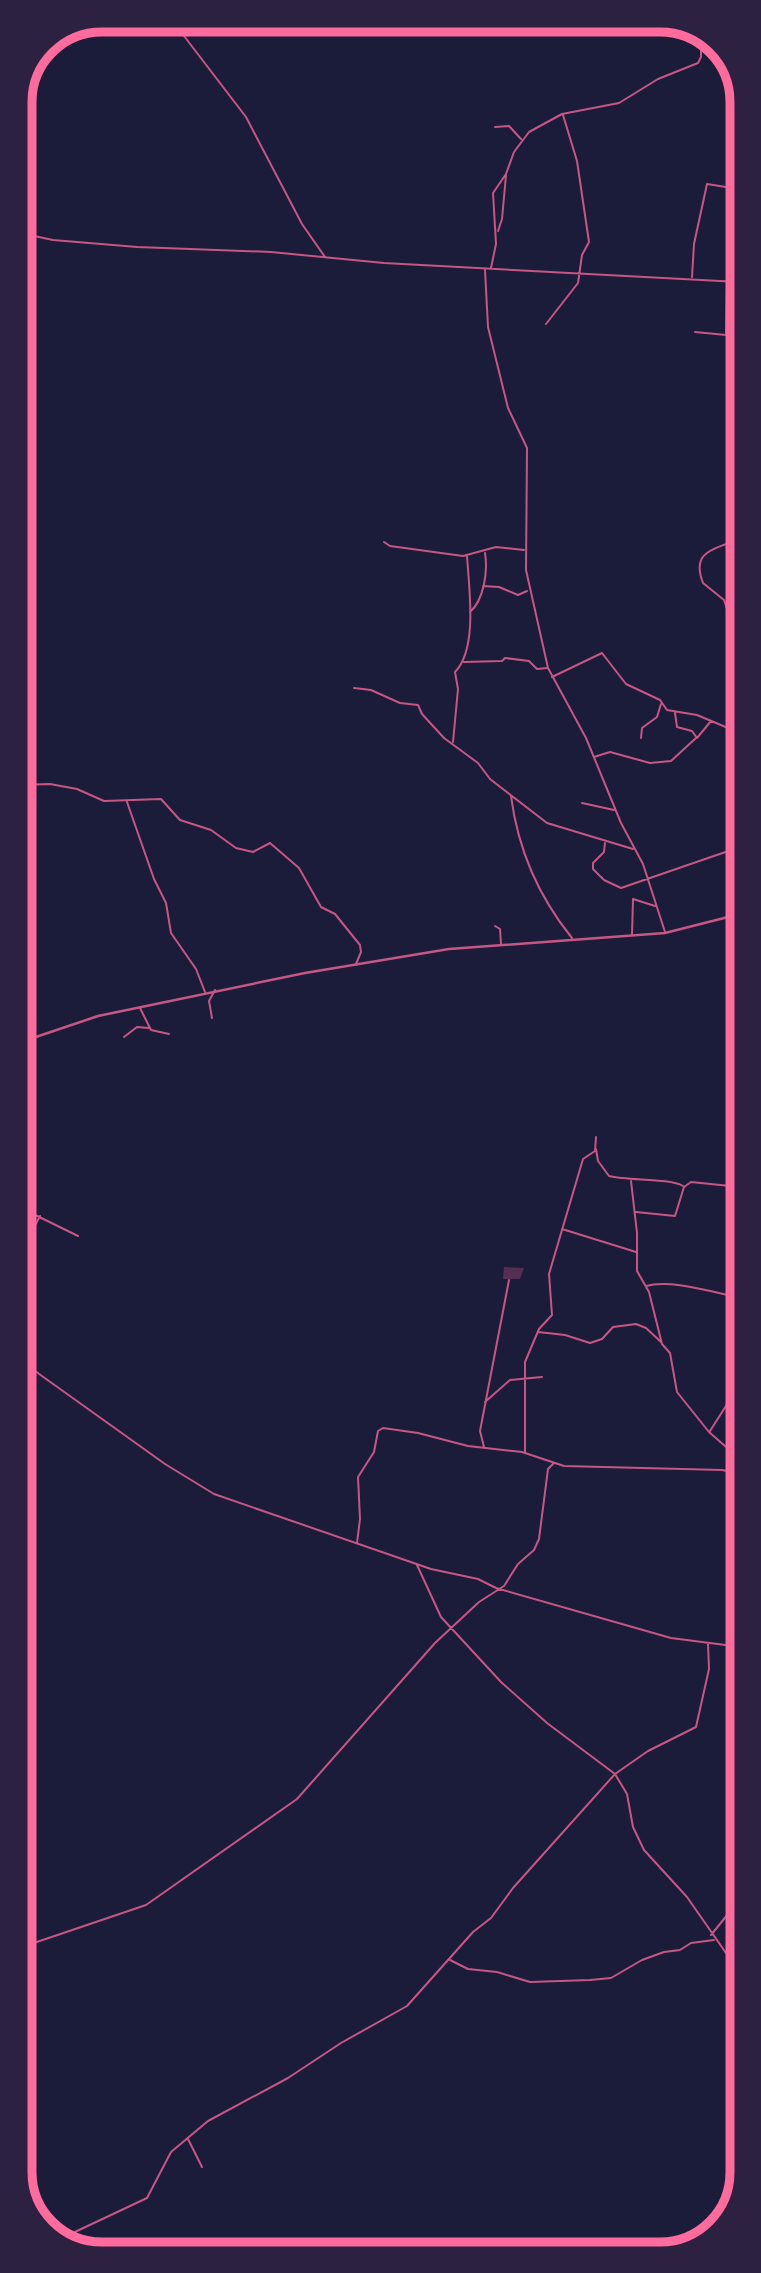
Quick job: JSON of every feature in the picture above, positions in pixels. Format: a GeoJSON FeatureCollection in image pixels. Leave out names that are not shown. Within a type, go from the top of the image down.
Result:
{"type":"FeatureCollection","features":[{"type":"Feature","properties":{"kind":"street"},"geometry":{"type":"LineString","coordinates":[[181,32],[246,117],[302,224],[325,258]]}},
{"type":"Feature","properties":{"kind":"street"},"geometry":{"type":"LineString","coordinates":[[496,235],[493,193],[506,174],[522,140],[537,126],[562,114],[619,103],[658,79],[698,63],[701,45]]}},
{"type":"Feature","properties":{"kind":"street"},"geometry":{"type":"LineString","coordinates":[[547,324],[570,297],[581,272],[581,259],[588,236],[577,161],[562,114]]}},
{"type":"Feature","properties":{"kind":"street"},"geometry":{"type":"LineString","coordinates":[[495,127],[509,126],[522,140]]}},
{"type":"Feature","properties":{"kind":"street"},"geometry":{"type":"LineString","coordinates":[[491,269],[496,235],[502,219],[506,174]]}},
{"type":"Feature","properties":{"kind":"street"},"geometry":{"type":"LineString","coordinates":[[691,279],[694,244],[707,183],[730,188]]}},
{"type":"Feature","properties":{"kind":"street"},"geometry":{"type":"LineString","coordinates":[[32,235],[108,245],[271,252],[485,269],[730,281]]}},
{"type":"Feature","properties":{"kind":"street"},"geometry":{"type":"LineString","coordinates":[[485,269],[488,327],[508,408],[527,448],[525,550],[528,590],[548,668],[594,757],[615,810],[648,877],[665,933]]}},
{"type":"Feature","properties":{"kind":"street"},"geometry":{"type":"LineString","coordinates":[[695,332],[726,335],[727,281]]}},
{"type":"Feature","properties":{"kind":"street"},"geometry":{"type":"LineString","coordinates":[[384,542],[390,546],[467,556],[496,547],[525,550]]}},
{"type":"Feature","properties":{"kind":"street"},"geometry":{"type":"LineString","coordinates":[[730,543],[705,553],[700,560],[703,583],[724,600],[730,618]]}},
{"type":"Feature","properties":{"kind":"street"},"geometry":{"type":"LineString","coordinates":[[470,612],[475,607],[483,586],[485,552]]}},
{"type":"Feature","properties":{"kind":"street"},"geometry":{"type":"LineString","coordinates":[[453,743],[458,689],[455,672],[464,662],[470,612],[467,556]]}},
{"type":"Feature","properties":{"kind":"street"},"geometry":{"type":"LineString","coordinates":[[483,586],[499,587],[519,594],[528,590]]}},
{"type":"Feature","properties":{"kind":"street"},"geometry":{"type":"LineString","coordinates":[[552,677],[602,653],[626,684],[675,713],[711,720],[730,729]]}},
{"type":"Feature","properties":{"kind":"street"},"geometry":{"type":"LineString","coordinates":[[464,662],[505,658],[529,661],[537,669],[548,668]]}},
{"type":"Feature","properties":{"kind":"street"},"geometry":{"type":"LineString","coordinates":[[354,688],[371,690],[400,703],[418,705],[424,716],[510,795],[552,825],[635,849]]}},
{"type":"Feature","properties":{"kind":"street"},"geometry":{"type":"LineString","coordinates":[[641,738],[642,728],[657,717],[662,703]]}},
{"type":"Feature","properties":{"kind":"street"},"geometry":{"type":"LineString","coordinates":[[675,713],[677,727],[692,731],[696,738]]}},
{"type":"Feature","properties":{"kind":"street"},"geometry":{"type":"LineString","coordinates":[[594,757],[610,752],[650,763],[671,761],[711,720]]}},
{"type":"Feature","properties":{"kind":"street"},"geometry":{"type":"LineString","coordinates":[[32,785],[50,784],[80,789],[99,800],[161,799],[180,820],[214,832],[236,848],[253,852],[270,843],[299,868],[321,907],[335,914],[360,946],[361,952],[356,965]]}},
{"type":"Feature","properties":{"kind":"street"},"geometry":{"type":"LineString","coordinates":[[510,795],[516,831],[535,883],[550,911],[572,938]]}},
{"type":"Feature","properties":{"kind":"street"},"geometry":{"type":"LineString","coordinates":[[126,801],[154,879],[166,903],[171,933],[196,969],[205,992]]}},
{"type":"Feature","properties":{"kind":"street"},"geometry":{"type":"LineString","coordinates":[[582,803],[615,810]]}},
{"type":"Feature","properties":{"kind":"street"},"geometry":{"type":"LineString","coordinates":[[605,842],[604,852],[593,863],[597,874],[621,888],[730,850]]}},
{"type":"Feature","properties":{"kind":"street"},"geometry":{"type":"LineString","coordinates":[[632,936],[632,899],[656,907]]}},
{"type":"Feature","properties":{"kind":"street"},"geometry":{"type":"LineString","coordinates":[[32,1038],[88,1019],[205,992],[449,949],[665,933],[728,919],[730,926]]}},
{"type":"Feature","properties":{"kind":"street"},"geometry":{"type":"LineString","coordinates":[[495,926],[500,929],[501,944]]}},
{"type":"Feature","properties":{"kind":"street"},"geometry":{"type":"LineString","coordinates":[[212,1018],[209,1001],[215,990]]}},
{"type":"Feature","properties":{"kind":"street"},"geometry":{"type":"LineString","coordinates":[[140,1007],[150,1028],[157,1033],[169,1034]]}},
{"type":"Feature","properties":{"kind":"street"},"geometry":{"type":"LineString","coordinates":[[124,1037],[137,1027],[150,1028]]}},
{"type":"Feature","properties":{"kind":"street"},"geometry":{"type":"LineString","coordinates":[[596,1137],[598,1161],[608,1175],[631,1181],[676,1183],[684,1187]]}},
{"type":"Feature","properties":{"kind":"street"},"geometry":{"type":"LineString","coordinates":[[525,1453],[527,1420],[524,1362],[537,1332],[551,1318],[553,1311],[549,1277],[561,1228],[584,1157],[596,1148]]}},
{"type":"Feature","properties":{"kind":"street"},"geometry":{"type":"LineString","coordinates":[[631,1181],[637,1271],[646,1286],[661,1342]]}},
{"type":"Feature","properties":{"kind":"street"},"geometry":{"type":"LineString","coordinates":[[635,1212],[675,1216],[684,1187],[696,1181],[730,1186]]}},
{"type":"Feature","properties":{"kind":"street"},"geometry":{"type":"LineString","coordinates":[[32,1213],[78,1236]]}},
{"type":"Feature","properties":{"kind":"street"},"geometry":{"type":"LineString","coordinates":[[32,1231],[40,1216]]}},
{"type":"Feature","properties":{"kind":"street"},"geometry":{"type":"LineString","coordinates":[[561,1228],[637,1252]]}},
{"type":"Feature","properties":{"kind":"street"},"geometry":{"type":"LineString","coordinates":[[485,1448],[479,1437],[509,1280]]}},
{"type":"Feature","properties":{"kind":"street"},"geometry":{"type":"LineString","coordinates":[[646,1286],[657,1284],[712,1290],[730,1295]]}},
{"type":"Feature","properties":{"kind":"street"},"geometry":{"type":"LineString","coordinates":[[537,1332],[565,1335],[590,1343],[602,1339],[613,1327],[636,1324],[646,1328],[670,1353],[678,1394],[709,1432],[730,1450]]}},
{"type":"Feature","properties":{"kind":"street"},"geometry":{"type":"LineString","coordinates":[[32,1369],[204,1489],[417,1564],[478,1579],[499,1588],[671,1637],[730,1646]]}},
{"type":"Feature","properties":{"kind":"street"},"geometry":{"type":"LineString","coordinates":[[485,1403],[508,1381],[541,1377]]}},
{"type":"Feature","properties":{"kind":"street"},"geometry":{"type":"LineString","coordinates":[[709,1432],[730,1400]]}},
{"type":"Feature","properties":{"kind":"street"},"geometry":{"type":"LineString","coordinates":[[357,1544],[360,1519],[358,1477],[374,1452],[381,1429],[418,1433],[485,1448],[525,1453],[554,1463],[579,1467],[730,1472]]}},
{"type":"Feature","properties":{"kind":"street"},"geometry":{"type":"LineString","coordinates":[[32,1944],[146,1905],[213,1857],[253,1833],[297,1799],[325,1771],[451,1627],[499,1588],[537,1545],[548,1469],[554,1463]]}},
{"type":"Feature","properties":{"kind":"street"},"geometry":{"type":"LineString","coordinates":[[417,1564],[440,1614],[501,1682],[539,1717],[615,1774],[627,1794],[633,1827],[643,1847],[686,1895],[711,1935],[730,1955]]}},
{"type":"Feature","properties":{"kind":"street"},"geometry":{"type":"LineString","coordinates":[[71,2234],[147,2198],[166,2158],[208,2121],[288,2078],[341,2043],[396,2014],[473,1932],[491,1919],[513,1888],[615,1774],[649,1751],[696,1727],[709,1669],[708,1644]]}},
{"type":"Feature","properties":{"kind":"street"},"geometry":{"type":"LineString","coordinates":[[711,1935],[730,1912]]}},
{"type":"Feature","properties":{"kind":"street"},"geometry":{"type":"LineString","coordinates":[[449,1960],[468,1969],[497,1972],[530,1982],[590,1980],[611,1978],[638,1962],[664,1952],[680,1950],[691,1943],[715,1940]]}},
{"type":"Feature","properties":{"kind":"street"},"geometry":{"type":"LineString","coordinates":[[188,2138],[202,2167]]}},
{"type":"Feature","properties":{"kind":"building"},"geometry":{"type":"Polygon","coordinates":[[[504,1267],[524,1268],[520,1279],[503,1279],[504,1267]]]}}]}
